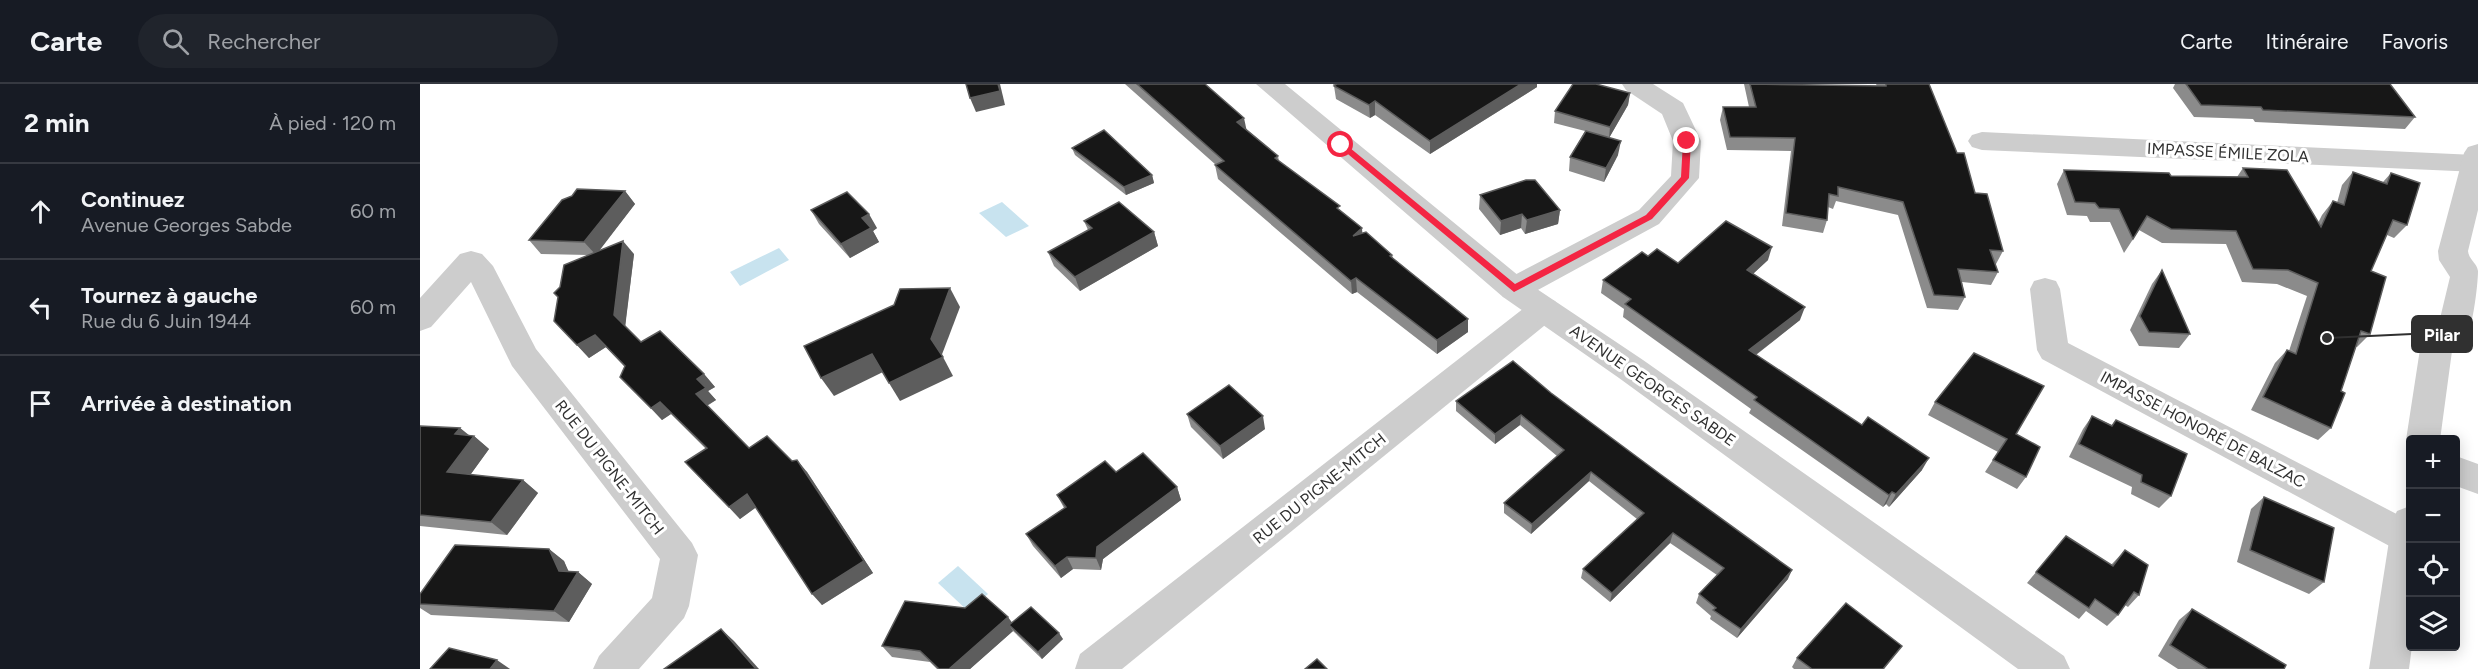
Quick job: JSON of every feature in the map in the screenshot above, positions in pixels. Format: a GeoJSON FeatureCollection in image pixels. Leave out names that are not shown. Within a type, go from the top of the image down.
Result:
{"type":"FeatureCollection","features":[{"type":"Feature","properties":{"kind":"street","name":"AVENUE GEORGES SABDE"},"geometry":{"type":"LineString","coordinates":[[1269,84],[1514,289],[2050,669]]}},
{"type":"Feature","properties":{"kind":"street"},"geometry":{"type":"LineString","coordinates":[[1514,289],[1649,217],[1685,178],[1687,141],[1674,109],[1635,84]]}},
{"type":"Feature","properties":{"kind":"street","name":"IMPASSE ÉMILE ZOLA"},"geometry":{"type":"LineString","coordinates":[[1982,141],[2476,158]]}},
{"type":"Feature","properties":{"kind":"street"},"geometry":{"type":"LineString","coordinates":[[2424,435],[2436,349],[2441,342],[2451,338],[2466,275],[2454,260],[2453,251],[2476,158]]}},
{"type":"Feature","properties":{"kind":"street","name":"RUE DU PIGNE-MITCH"},"geometry":{"type":"LineString","coordinates":[[420,319],[471,262],[483,274],[524,357],[679,555],[670,606],[613,669]]}},
{"type":"Feature","properties":{"kind":"street","name":"IMPASSE HONORÉ DE BALZAC"},"geometry":{"type":"LineString","coordinates":[[2044,288],[2053,350],[2406,528]]}},
{"type":"Feature","properties":{"kind":"street","name":"RUE DU PIGNE-MITCH"},"geometry":{"type":"LineString","coordinates":[[1094,667],[1544,309]]}},
{"type":"Feature","properties":{"kind":"street"},"geometry":{"type":"LineString","coordinates":[[2460,472],[2478,479]]}},
{"type":"Feature","properties":{"kind":"street"},"geometry":{"type":"LineString","coordinates":[[2389,669],[2407,543]]}},
{"type":"Feature","properties":{"kind":"water"},"geometry":{"type":"Polygon","coordinates":[[[1002,202],[1029,226],[1006,237],[979,213],[1002,202]]]}},
{"type":"Feature","properties":{"kind":"water"},"geometry":{"type":"Polygon","coordinates":[[[779,248],[789,260],[740,286],[730,272],[779,248]]]}},
{"type":"Feature","properties":{"kind":"water"},"geometry":{"type":"Polygon","coordinates":[[[958,566],[988,594],[968,611],[938,583],[958,566]]]}},
{"type":"Feature","properties":{"kind":"building"},"geometry":{"type":"Polygon","coordinates":[[[966,84],[998,84],[1000,91],[970,98],[966,84]]]}},
{"type":"Feature","properties":{"kind":"building"},"geometry":{"type":"Polygon","coordinates":[[[1137,84],[1205,84],[1244,118],[1237,122],[1278,156],[1275,158],[1340,206],[1337,208],[1362,228],[1353,236],[1366,232],[1392,255],[1390,256],[1468,319],[1437,340],[1356,278],[1351,281],[1215,165],[1224,161],[1137,84]]]}},
{"type":"Feature","properties":{"kind":"building"},"geometry":{"type":"Polygon","coordinates":[[[1337,84],[1521,84],[1430,141],[1375,101],[1369,105],[1334,86],[1337,84]]]}},
{"type":"Feature","properties":{"kind":"building"},"geometry":{"type":"Polygon","coordinates":[[[1573,84],[1596,84],[1630,93],[1610,127],[1555,111],[1573,84]]]}},
{"type":"Feature","properties":{"kind":"building"},"geometry":{"type":"Polygon","coordinates":[[[1750,84],[1886,86],[1886,84],[1929,84],[1957,153],[1964,153],[1975,193],[1987,194],[2003,251],[1990,250],[1998,272],[1958,269],[1965,297],[1934,295],[1903,202],[1838,187],[1838,196],[1829,194],[1827,220],[1786,213],[1795,138],[1730,137],[1723,107],[1756,107],[1750,84]]]}},
{"type":"Feature","properties":{"kind":"building"},"geometry":{"type":"Polygon","coordinates":[[[2186,84],[2390,84],[2415,117],[2201,105],[2186,84]]]}},
{"type":"Feature","properties":{"kind":"building"},"geometry":{"type":"Polygon","coordinates":[[[1104,130],[1152,175],[1124,187],[1072,148],[1104,130]]]}},
{"type":"Feature","properties":{"kind":"building"},"geometry":{"type":"Polygon","coordinates":[[[1586,131],[1621,141],[1606,168],[1570,157],[1586,131]]]}},
{"type":"Feature","properties":{"kind":"building"},"geometry":{"type":"Polygon","coordinates":[[[2243,168],[2287,170],[2321,227],[2333,201],[2344,205],[2353,172],[2387,184],[2391,173],[2420,183],[2407,225],[2393,220],[2371,271],[2386,277],[2370,334],[2361,331],[2341,391],[2345,393],[2331,428],[2263,397],[2287,350],[2296,354],[2318,283],[2288,270],[2253,269],[2236,231],[2171,229],[2147,216],[2133,239],[2119,209],[2099,208],[2095,203],[2075,202],[2064,170],[2169,173],[2171,176],[2248,177],[2243,168]]]}},
{"type":"Feature","properties":{"kind":"building"},"geometry":{"type":"Polygon","coordinates":[[[1526,180],[1535,180],[1560,210],[1527,220],[1522,214],[1501,221],[1480,195],[1526,180]]]}},
{"type":"Feature","properties":{"kind":"building"},"geometry":{"type":"Polygon","coordinates":[[[577,189],[625,191],[584,242],[529,240],[562,200],[572,196],[577,189]]]}},
{"type":"Feature","properties":{"kind":"building"},"geometry":{"type":"Polygon","coordinates":[[[847,192],[869,214],[862,218],[871,228],[841,244],[811,210],[847,192]]]}},
{"type":"Feature","properties":{"kind":"building"},"geometry":{"type":"Polygon","coordinates":[[[1119,202],[1154,232],[1075,277],[1048,252],[1092,228],[1084,221],[1119,202]]]}},
{"type":"Feature","properties":{"kind":"building"},"geometry":{"type":"Polygon","coordinates":[[[1726,221],[1772,247],[1747,270],[1805,307],[1749,350],[1862,425],[1868,417],[1929,458],[1896,494],[1892,492],[1889,495],[1754,400],[1757,397],[1625,304],[1631,299],[1603,280],[1642,252],[1648,256],[1657,249],[1678,263],[1726,221]]]}},
{"type":"Feature","properties":{"kind":"building"},"geometry":{"type":"Polygon","coordinates":[[[623,241],[614,315],[641,342],[660,331],[704,374],[697,379],[706,388],[696,394],[749,448],[767,436],[792,461],[797,460],[864,561],[812,594],[747,494],[729,507],[685,462],[707,448],[660,402],[651,408],[620,377],[625,366],[595,335],[577,345],[554,321],[558,297],[554,293],[560,287],[564,265],[623,241]]]}},
{"type":"Feature","properties":{"kind":"building"},"geometry":{"type":"Polygon","coordinates":[[[2162,270],[2190,334],[2149,332],[2140,316],[2162,270]]]}},
{"type":"Feature","properties":{"kind":"building"},"geometry":{"type":"Polygon","coordinates":[[[950,288],[931,339],[943,357],[889,383],[872,354],[821,378],[804,346],[894,305],[900,289],[950,288]]]}},
{"type":"Feature","properties":{"kind":"building"},"geometry":{"type":"Polygon","coordinates":[[[1974,353],[2044,386],[2016,434],[2040,447],[2026,477],[1993,460],[2007,439],[1935,402],[1974,353]]]}},
{"type":"Feature","properties":{"kind":"building"},"geometry":{"type":"Polygon","coordinates":[[[1513,361],[1551,393],[1792,570],[1741,629],[1713,610],[1716,608],[1699,594],[1724,568],[1673,533],[1612,593],[1583,569],[1644,513],[1591,472],[1532,524],[1504,503],[1564,450],[1521,415],[1495,434],[1456,401],[1513,361]]]}},
{"type":"Feature","properties":{"kind":"building"},"geometry":{"type":"Polygon","coordinates":[[[1229,385],[1263,416],[1220,446],[1187,414],[1229,385]]]}},
{"type":"Feature","properties":{"kind":"building"},"geometry":{"type":"Polygon","coordinates":[[[2092,416],[2112,426],[2116,420],[2187,454],[2171,496],[2141,482],[2142,475],[2079,444],[2092,416]]]}},
{"type":"Feature","properties":{"kind":"building"},"geometry":{"type":"Polygon","coordinates":[[[420,426],[460,428],[455,434],[474,436],[447,472],[523,480],[491,522],[420,515],[420,426]]]}},
{"type":"Feature","properties":{"kind":"building"},"geometry":{"type":"Polygon","coordinates":[[[1143,453],[1177,487],[1097,547],[1096,558],[1067,557],[1055,566],[1026,534],[1066,507],[1057,495],[1105,461],[1116,472],[1143,453]]]}},
{"type":"Feature","properties":{"kind":"building"},"geometry":{"type":"Polygon","coordinates":[[[2264,497],[2334,528],[2324,582],[2250,550],[2264,497]]]}},
{"type":"Feature","properties":{"kind":"building"},"geometry":{"type":"Polygon","coordinates":[[[2066,536],[2113,566],[2125,550],[2148,565],[2139,595],[2134,592],[2118,615],[2095,599],[2089,608],[2036,572],[2066,536]]]}},
{"type":"Feature","properties":{"kind":"building"},"geometry":{"type":"Polygon","coordinates":[[[455,545],[549,549],[559,571],[578,572],[554,611],[420,604],[420,594],[455,545]]]}},
{"type":"Feature","properties":{"kind":"building"},"geometry":{"type":"Polygon","coordinates":[[[982,594],[1008,617],[949,669],[939,669],[920,651],[882,646],[905,601],[965,608],[982,594]]]}},
{"type":"Feature","properties":{"kind":"building"},"geometry":{"type":"Polygon","coordinates":[[[1846,603],[1902,646],[1883,669],[1812,669],[1797,658],[1846,603]]]}},
{"type":"Feature","properties":{"kind":"building"},"geometry":{"type":"Polygon","coordinates":[[[1031,607],[1059,633],[1038,652],[1009,625],[1031,607]]]}},
{"type":"Feature","properties":{"kind":"building"},"geometry":{"type":"Polygon","coordinates":[[[2192,609],[2286,665],[2284,669],[2208,669],[2170,645],[2192,609]]]}},
{"type":"Feature","properties":{"kind":"building"},"geometry":{"type":"Polygon","coordinates":[[[721,629],[756,669],[664,669],[721,629]]]}},
{"type":"Feature","properties":{"kind":"building"},"geometry":{"type":"Polygon","coordinates":[[[449,648],[497,660],[490,669],[430,669],[449,648]]]}},
{"type":"Feature","properties":{"kind":"building"},"geometry":{"type":"Polygon","coordinates":[[[1317,659],[1327,669],[1305,669],[1317,659]]]}},
{"type":"Feature","properties":{"kind":"place","name":"Pilar"},"geometry":{"type":"Point","coordinates":[2327,338]}},
{"type":"Feature","properties":{"kind":"route"},"geometry":{"type":"LineString","coordinates":[[1341,145],[1514,289],[1649,217],[1685,178],[1687,141]]}}]}
